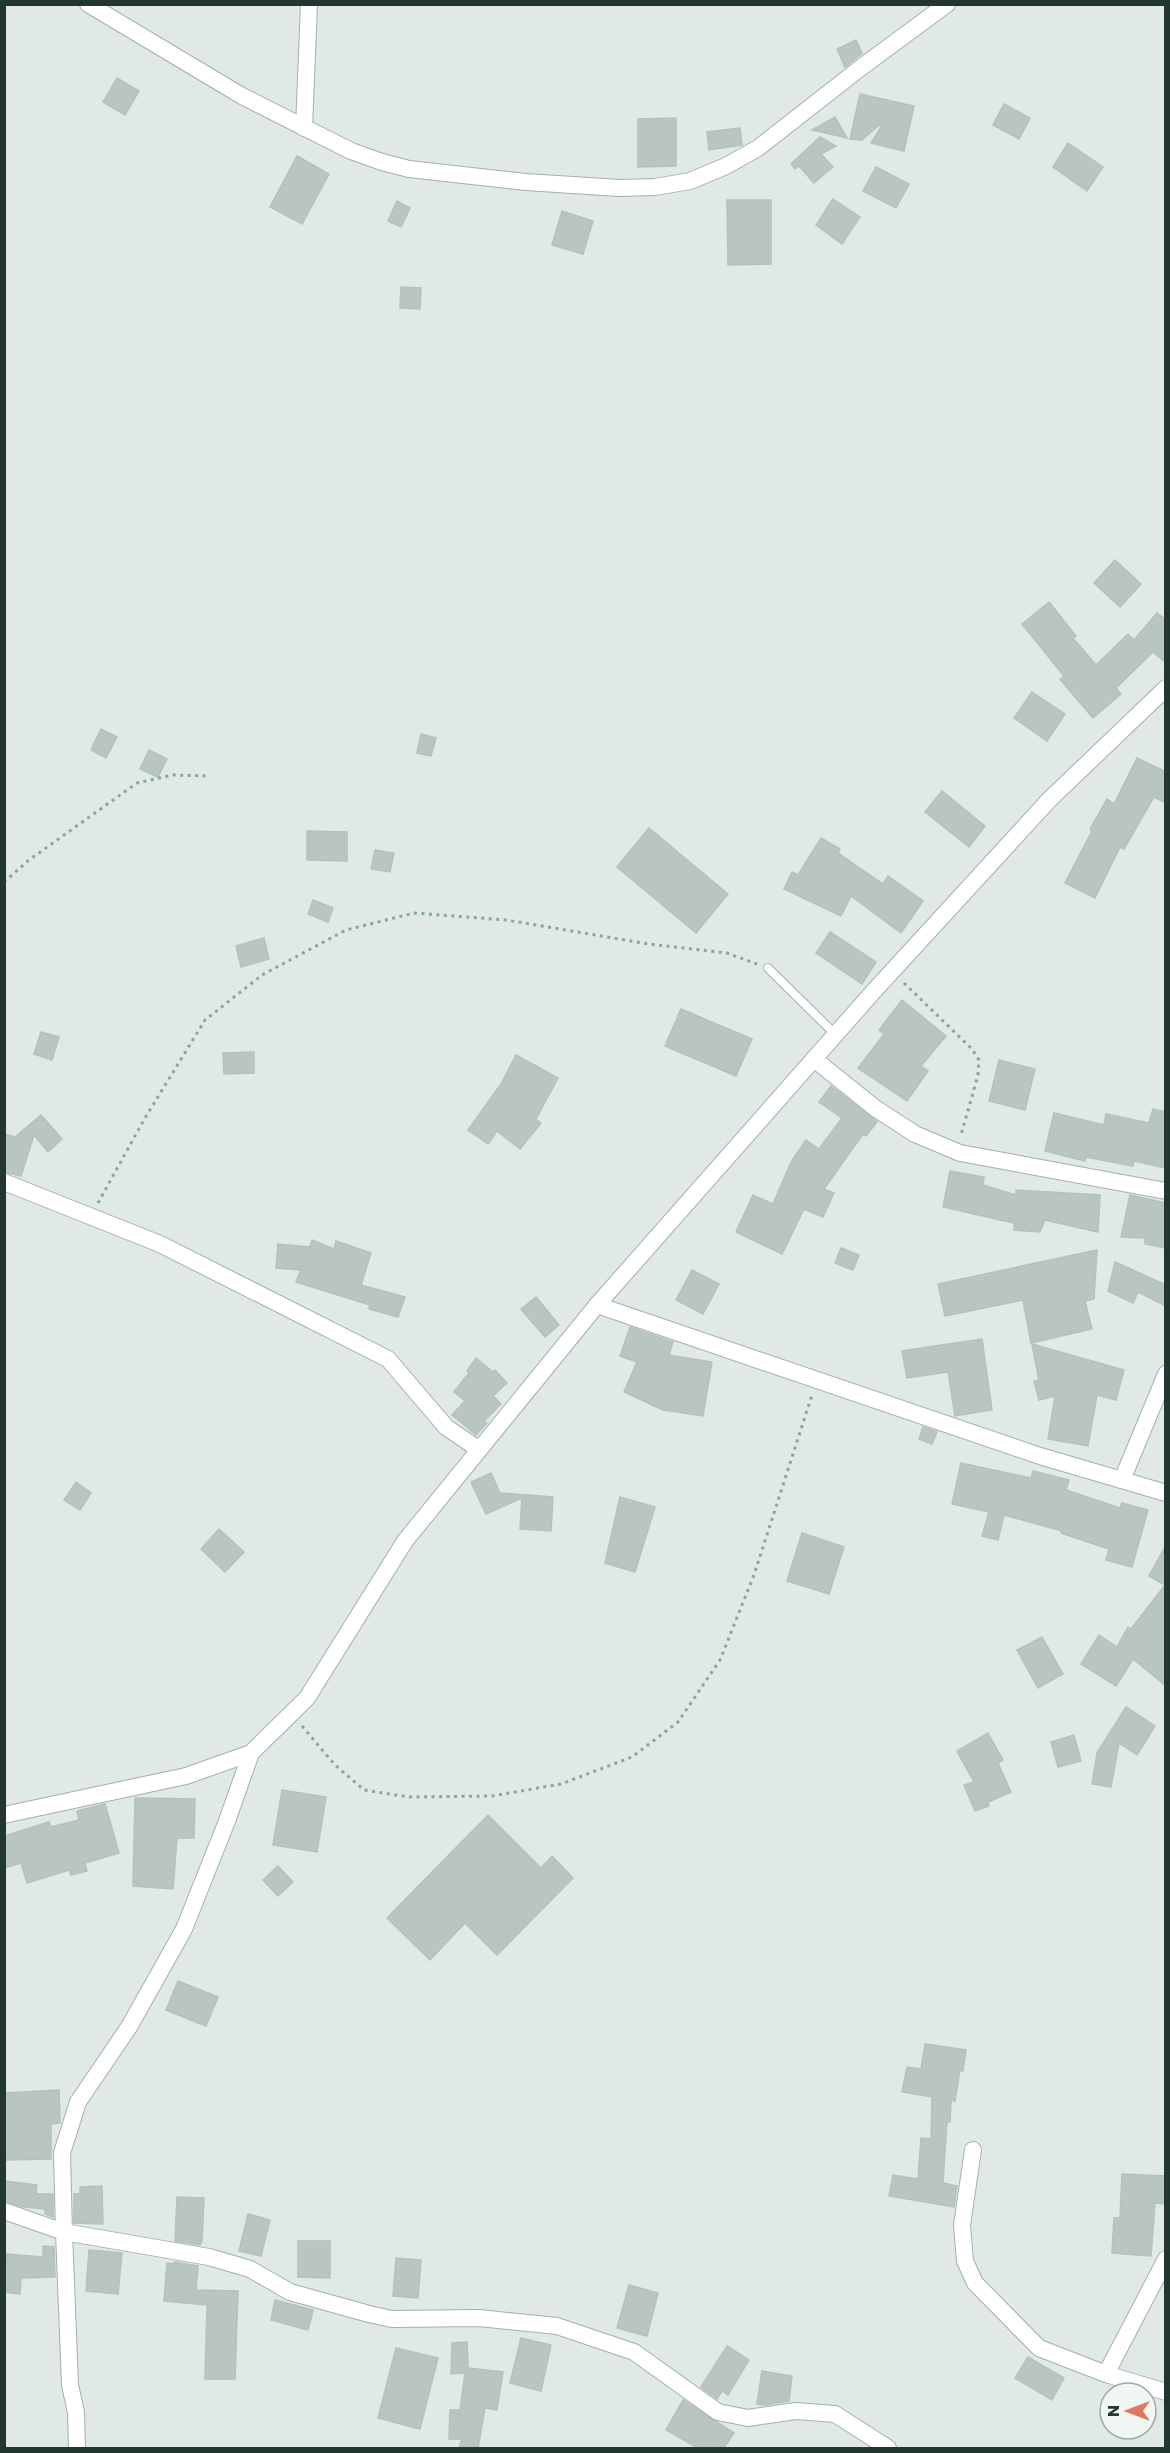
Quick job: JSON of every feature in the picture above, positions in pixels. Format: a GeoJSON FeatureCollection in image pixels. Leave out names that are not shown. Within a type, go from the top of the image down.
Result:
{"type":"FeatureCollection","features":[{"type":"Feature","properties":{"kind":"street"},"geometry":{"type":"LineString","coordinates":[[88,4],[242,96],[351,151],[409,169],[526,182],[619,188],[655,188],[690,181],[726,166],[758,148],[946,4]]}},
{"type":"Feature","properties":{"kind":"street"},"geometry":{"type":"LineString","coordinates":[[304,128],[309,4]]}},
{"type":"Feature","properties":{"kind":"street"},"geometry":{"type":"LineString","coordinates":[[4,1815],[186,1776],[251,1753],[307,1698],[405,1541],[597,1305],[814,1059],[1049,800],[1166,688]]}},
{"type":"Feature","properties":{"kind":"street"},"geometry":{"type":"LineString","coordinates":[[814,1059],[875,1108],[915,1134],[957,1151],[1166,1191]]}},
{"type":"Feature","properties":{"kind":"street"},"geometry":{"type":"LineString","coordinates":[[4,1182],[160,1245],[388,1359],[446,1426],[478,1449]]}},
{"type":"Feature","properties":{"kind":"street"},"geometry":{"type":"LineString","coordinates":[[597,1305],[1040,1456],[1166,1492]]}},
{"type":"Feature","properties":{"kind":"street"},"geometry":{"type":"LineString","coordinates":[[1122,1480],[1166,1374]]}},
{"type":"Feature","properties":{"kind":"street"},"geometry":{"type":"LineString","coordinates":[[77,2448],[76,2412],[70,2385],[62,2153],[78,2102],[129,2027],[184,1929],[251,1753]]}},
{"type":"Feature","properties":{"kind":"street"},"geometry":{"type":"LineString","coordinates":[[973,2150],[962,2225],[965,2261],[975,2283],[1039,2348],[1106,2374],[1166,2392]]}},
{"type":"Feature","properties":{"kind":"street"},"geometry":{"type":"LineString","coordinates":[[4,2211],[64,2232],[209,2257],[250,2269],[291,2292],[392,2319],[479,2318],[557,2326],[634,2352],[718,2412],[732,2417],[748,2418],[796,2411],[834,2414],[888,2448]]}},
{"type":"Feature","properties":{"kind":"street"},"geometry":{"type":"LineString","coordinates":[[1106,2374],[1166,2259]]}},
{"type":"Feature","properties":{"kind":"lane"},"geometry":{"type":"LineString","coordinates":[[768,968],[836,1035]]}},
{"type":"Feature","properties":{"kind":"path"},"geometry":{"type":"LineString","coordinates":[[4,882],[29,860],[137,783],[173,775],[210,776]]}},
{"type":"Feature","properties":{"kind":"path"},"geometry":{"type":"LineString","coordinates":[[90,1217],[144,1118],[205,1020],[262,975],[346,930],[414,913],[495,919],[649,944],[727,953],[768,968]]}},
{"type":"Feature","properties":{"kind":"path"},"geometry":{"type":"LineString","coordinates":[[893,971],[972,1049],[979,1060],[978,1075],[957,1151]]}},
{"type":"Feature","properties":{"kind":"path"},"geometry":{"type":"LineString","coordinates":[[292,1713],[335,1765],[364,1790],[409,1797],[492,1796],[561,1784],[632,1757],[678,1722],[720,1660],[754,1575],[817,1380]]}},
{"type":"Feature","properties":{"kind":"building"},"geometry":{"type":"Polygon","coordinates":[[[856,40],[862,53],[845,67],[837,49],[856,40]]]}},
{"type":"Feature","properties":{"kind":"building"},"geometry":{"type":"Polygon","coordinates":[[[117,78],[139,91],[125,115],[103,102],[117,78]]]}},
{"type":"Feature","properties":{"kind":"building"},"geometry":{"type":"Polygon","coordinates":[[[860,94],[914,106],[904,151],[871,143],[881,127],[879,125],[862,140],[850,139],[860,94]]]}},
{"type":"Feature","properties":{"kind":"building"},"geometry":{"type":"Polygon","coordinates":[[[1004,104],[1030,118],[1019,139],[993,125],[1004,104]]]}},
{"type":"Feature","properties":{"kind":"building"},"geometry":{"type":"Polygon","coordinates":[[[835,117],[847,138],[812,130],[835,117]]]}},
{"type":"Feature","properties":{"kind":"building"},"geometry":{"type":"Polygon","coordinates":[[[676,118],[676,166],[638,167],[638,119],[676,118]]]}},
{"type":"Feature","properties":{"kind":"building"},"geometry":{"type":"Polygon","coordinates":[[[740,128],[742,145],[709,150],[707,132],[740,128]]]}},
{"type":"Feature","properties":{"kind":"building"},"geometry":{"type":"Polygon","coordinates":[[[820,137],[836,146],[821,154],[833,167],[814,183],[799,166],[795,169],[791,164],[820,137]]]}},
{"type":"Feature","properties":{"kind":"building"},"geometry":{"type":"Polygon","coordinates":[[[1068,143],[1103,167],[1087,191],[1053,167],[1068,143]]]}},
{"type":"Feature","properties":{"kind":"building"},"geometry":{"type":"Polygon","coordinates":[[[297,156],[329,174],[302,224],[270,207],[297,156]]]}},
{"type":"Feature","properties":{"kind":"building"},"geometry":{"type":"Polygon","coordinates":[[[876,167],[909,184],[896,208],[863,191],[876,167]]]}},
{"type":"Feature","properties":{"kind":"building"},"geometry":{"type":"Polygon","coordinates":[[[833,199],[860,217],[842,244],[816,225],[833,199]]]}},
{"type":"Feature","properties":{"kind":"building"},"geometry":{"type":"Polygon","coordinates":[[[727,200],[771,200],[771,264],[728,265],[727,200]]]}},
{"type":"Feature","properties":{"kind":"building"},"geometry":{"type":"Polygon","coordinates":[[[397,201],[410,208],[401,227],[388,221],[397,201]]]}},
{"type":"Feature","properties":{"kind":"building"},"geometry":{"type":"Polygon","coordinates":[[[562,211],[593,221],[583,254],[552,245],[562,211]]]}},
{"type":"Feature","properties":{"kind":"building"},"geometry":{"type":"Polygon","coordinates":[[[401,287],[421,288],[420,309],[400,308],[401,287]]]}},
{"type":"Feature","properties":{"kind":"building"},"geometry":{"type":"Polygon","coordinates":[[[1115,560],[1141,584],[1120,607],[1094,583],[1115,560]]]}},
{"type":"Feature","properties":{"kind":"building"},"geometry":{"type":"Polygon","coordinates":[[[1049,602],[1076,636],[1073,638],[1096,665],[1128,634],[1134,640],[1157,613],[1166,620],[1166,663],[1153,652],[1116,688],[1121,694],[1093,718],[1060,679],[1064,676],[1022,624],[1049,602]]]}},
{"type":"Feature","properties":{"kind":"building"},"geometry":{"type":"Polygon","coordinates":[[[1032,692],[1065,714],[1047,741],[1014,718],[1032,692]]]}},
{"type":"Feature","properties":{"kind":"building"},"geometry":{"type":"Polygon","coordinates":[[[101,729],[117,737],[106,758],[91,750],[101,729]]]}},
{"type":"Feature","properties":{"kind":"building"},"geometry":{"type":"Polygon","coordinates":[[[421,734],[436,738],[431,756],[417,753],[421,734]]]}},
{"type":"Feature","properties":{"kind":"building"},"geometry":{"type":"Polygon","coordinates":[[[149,750],[167,759],[158,777],[140,769],[149,750]]]}},
{"type":"Feature","properties":{"kind":"building"},"geometry":{"type":"Polygon","coordinates":[[[1137,758],[1166,772],[1166,803],[1154,797],[1124,849],[1120,847],[1095,898],[1065,883],[1107,799],[1114,804],[1137,758]]]}},
{"type":"Feature","properties":{"kind":"building"},"geometry":{"type":"Polygon","coordinates":[[[942,791],[985,826],[969,847],[925,812],[942,791]]]}},
{"type":"Feature","properties":{"kind":"building"},"geometry":{"type":"Polygon","coordinates":[[[649,828],[728,894],[696,933],[617,867],[649,828]]]}},
{"type":"Feature","properties":{"kind":"building"},"geometry":{"type":"Polygon","coordinates":[[[307,831],[347,832],[347,861],[307,860],[307,831]]]}},
{"type":"Feature","properties":{"kind":"building"},"geometry":{"type":"Polygon","coordinates":[[[821,838],[840,849],[838,853],[883,884],[888,876],[923,901],[901,933],[851,896],[841,916],[784,889],[792,872],[798,875],[821,838]]]}},
{"type":"Feature","properties":{"kind":"building"},"geometry":{"type":"Polygon","coordinates":[[[375,850],[394,853],[390,872],[371,869],[375,850]]]}},
{"type":"Feature","properties":{"kind":"building"},"geometry":{"type":"Polygon","coordinates":[[[313,900],[333,908],[328,922],[308,914],[313,900]]]}},
{"type":"Feature","properties":{"kind":"building"},"geometry":{"type":"Polygon","coordinates":[[[830,932],[876,962],[862,984],[816,953],[830,932]]]}},
{"type":"Feature","properties":{"kind":"building"},"geometry":{"type":"Polygon","coordinates":[[[264,938],[269,959],[241,967],[236,946],[264,938]]]}},
{"type":"Feature","properties":{"kind":"building"},"geometry":{"type":"Polygon","coordinates":[[[902,1000],[946,1036],[921,1066],[928,1071],[907,1101],[858,1068],[884,1034],[879,1030],[902,1000]]]}},
{"type":"Feature","properties":{"kind":"building"},"geometry":{"type":"Polygon","coordinates":[[[681,1009],[752,1039],[736,1076],[665,1046],[681,1009]]]}},
{"type":"Feature","properties":{"kind":"building"},"geometry":{"type":"Polygon","coordinates":[[[41,1032],[59,1037],[52,1060],[34,1054],[41,1032]]]}},
{"type":"Feature","properties":{"kind":"building"},"geometry":{"type":"Polygon","coordinates":[[[254,1052],[254,1073],[224,1074],[223,1053],[254,1052]]]}},
{"type":"Feature","properties":{"kind":"building"},"geometry":{"type":"Polygon","coordinates":[[[516,1055],[558,1078],[536,1119],[541,1123],[520,1149],[497,1131],[488,1144],[468,1130],[501,1084],[516,1055]]]}},
{"type":"Feature","properties":{"kind":"building"},"geometry":{"type":"Polygon","coordinates":[[[999,1060],[1035,1069],[1025,1110],[989,1101],[999,1060]]]}},
{"type":"Feature","properties":{"kind":"building"},"geometry":{"type":"Polygon","coordinates":[[[831,1086],[877,1122],[866,1136],[863,1134],[824,1189],[834,1193],[823,1217],[804,1209],[782,1254],[736,1232],[753,1195],[773,1204],[791,1162],[806,1140],[819,1149],[842,1118],[819,1102],[831,1086]]]}},
{"type":"Feature","properties":{"kind":"building"},"geometry":{"type":"Polygon","coordinates":[[[1153,1109],[1166,1112],[1166,1168],[1134,1161],[1133,1166],[1086,1157],[1085,1161],[1045,1151],[1054,1113],[1104,1125],[1106,1114],[1149,1123],[1153,1109]]]}},
{"type":"Feature","properties":{"kind":"building"},"geometry":{"type":"Polygon","coordinates":[[[41,1115],[62,1139],[48,1152],[34,1135],[21,1176],[4,1172],[4,1134],[15,1137],[41,1115]]]}},
{"type":"Feature","properties":{"kind":"building"},"geometry":{"type":"Polygon","coordinates":[[[950,1171],[984,1177],[983,1185],[1016,1195],[1016,1190],[1100,1195],[1098,1232],[1045,1220],[1040,1232],[1014,1230],[1014,1223],[943,1207],[950,1171]]]}},
{"type":"Feature","properties":{"kind":"building"},"geometry":{"type":"Polygon","coordinates":[[[1130,1195],[1166,1203],[1166,1248],[1145,1244],[1145,1238],[1121,1237],[1130,1195]]]}},
{"type":"Feature","properties":{"kind":"building"},"geometry":{"type":"Polygon","coordinates":[[[312,1240],[334,1249],[336,1241],[371,1253],[361,1285],[405,1297],[398,1317],[369,1309],[370,1305],[296,1282],[301,1270],[276,1268],[278,1244],[310,1247],[312,1240]]]}},
{"type":"Feature","properties":{"kind":"building"},"geometry":{"type":"Polygon","coordinates":[[[841,1248],[859,1255],[853,1270],[835,1263],[841,1248]]]}},
{"type":"Feature","properties":{"kind":"building"},"geometry":{"type":"Polygon","coordinates":[[[1097,1250],[1094,1299],[1085,1301],[1092,1329],[1031,1343],[1023,1300],[945,1316],[938,1284],[1097,1250]]]}},
{"type":"Feature","properties":{"kind":"building"},"geometry":{"type":"Polygon","coordinates":[[[1115,1262],[1166,1285],[1166,1306],[1138,1292],[1133,1303],[1108,1291],[1115,1262]]]}},
{"type":"Feature","properties":{"kind":"building"},"geometry":{"type":"Polygon","coordinates":[[[692,1270],[719,1284],[703,1314],[676,1300],[692,1270]]]}},
{"type":"Feature","properties":{"kind":"building"},"geometry":{"type":"Polygon","coordinates":[[[536,1297],[559,1325],[545,1337],[521,1309],[536,1297]]]}},
{"type":"Feature","properties":{"kind":"building"},"geometry":{"type":"Polygon","coordinates":[[[630,1327],[673,1342],[669,1355],[712,1362],[703,1416],[663,1410],[624,1392],[637,1362],[620,1356],[630,1327]]]}},
{"type":"Feature","properties":{"kind":"building"},"geometry":{"type":"Polygon","coordinates":[[[982,1339],[992,1410],[955,1416],[948,1372],[907,1378],[902,1351],[982,1339]]]}},
{"type":"Feature","properties":{"kind":"building"},"geometry":{"type":"Polygon","coordinates":[[[1032,1344],[1124,1370],[1116,1400],[1097,1395],[1088,1446],[1048,1439],[1055,1396],[1039,1400],[1034,1381],[1039,1380],[1032,1344]]]}},
{"type":"Feature","properties":{"kind":"building"},"geometry":{"type":"Polygon","coordinates":[[[476,1358],[493,1372],[495,1370],[507,1383],[493,1396],[501,1404],[484,1421],[487,1423],[476,1435],[452,1415],[465,1401],[454,1392],[469,1373],[467,1371],[476,1358]]]}},
{"type":"Feature","properties":{"kind":"building"},"geometry":{"type":"Polygon","coordinates":[[[923,1427],[937,1432],[932,1444],[919,1439],[923,1427]]]}},
{"type":"Feature","properties":{"kind":"building"},"geometry":{"type":"Polygon","coordinates":[[[961,1463],[1031,1478],[1033,1471],[1069,1480],[1066,1490],[1120,1508],[1122,1503],[1148,1510],[1132,1567],[1106,1560],[1109,1549],[1061,1533],[1062,1531],[1004,1515],[998,1540],[982,1536],[989,1512],[952,1504],[961,1463]]]}},
{"type":"Feature","properties":{"kind":"building"},"geometry":{"type":"Polygon","coordinates":[[[491,1473],[500,1493],[553,1497],[551,1531],[520,1529],[522,1498],[486,1514],[471,1482],[491,1473]]]}},
{"type":"Feature","properties":{"kind":"building"},"geometry":{"type":"Polygon","coordinates":[[[76,1482],[91,1493],[80,1510],[64,1500],[76,1482]]]}},
{"type":"Feature","properties":{"kind":"building"},"geometry":{"type":"Polygon","coordinates":[[[620,1497],[655,1507],[635,1572],[605,1563],[620,1497]]]}},
{"type":"Feature","properties":{"kind":"building"},"geometry":{"type":"Polygon","coordinates":[[[219,1529],[244,1552],[225,1572],[201,1549],[219,1529]]]}},
{"type":"Feature","properties":{"kind":"building"},"geometry":{"type":"Polygon","coordinates":[[[802,1533],[844,1547],[829,1594],[787,1581],[802,1533]]]}},
{"type":"Feature","properties":{"kind":"building"},"geometry":{"type":"Polygon","coordinates":[[[1166,1545],[1166,1686],[1133,1659],[1116,1686],[1081,1664],[1099,1635],[1117,1647],[1128,1627],[1131,1629],[1165,1585],[1149,1576],[1166,1545]]]}},
{"type":"Feature","properties":{"kind":"building"},"geometry":{"type":"Polygon","coordinates":[[[1042,1637],[1063,1674],[1038,1688],[1017,1650],[1042,1637]]]}},
{"type":"Feature","properties":{"kind":"building"},"geometry":{"type":"Polygon","coordinates":[[[1126,1707],[1155,1726],[1137,1755],[1119,1743],[1111,1787],[1092,1784],[1097,1753],[1126,1707]]]}},
{"type":"Feature","properties":{"kind":"building"},"geometry":{"type":"Polygon","coordinates":[[[988,1733],[1003,1760],[998,1763],[1011,1792],[988,1802],[989,1806],[975,1811],[964,1785],[974,1782],[957,1751],[988,1733]]]}},
{"type":"Feature","properties":{"kind":"building"},"geometry":{"type":"Polygon","coordinates":[[[1074,1735],[1081,1761],[1058,1767],[1051,1742],[1074,1735]]]}},
{"type":"Feature","properties":{"kind":"building"},"geometry":{"type":"Polygon","coordinates":[[[282,1790],[326,1797],[317,1852],[273,1845],[282,1790]]]}},
{"type":"Feature","properties":{"kind":"building"},"geometry":{"type":"Polygon","coordinates":[[[135,1798],[195,1799],[194,1838],[177,1838],[173,1889],[133,1886],[135,1798]]]}},
{"type":"Feature","properties":{"kind":"building"},"geometry":{"type":"Polygon","coordinates":[[[105,1804],[119,1853],[85,1863],[87,1871],[71,1875],[69,1870],[27,1883],[21,1863],[4,1868],[4,1836],[49,1822],[51,1827],[79,1820],[77,1811],[105,1804]]]}},
{"type":"Feature","properties":{"kind":"building"},"geometry":{"type":"Polygon","coordinates":[[[488,1815],[541,1868],[552,1856],[573,1878],[497,1955],[465,1923],[430,1960],[387,1918],[488,1815]]]}},
{"type":"Feature","properties":{"kind":"building"},"geometry":{"type":"Polygon","coordinates":[[[278,1866],[293,1882],[278,1896],[263,1880],[278,1866]]]}},
{"type":"Feature","properties":{"kind":"building"},"geometry":{"type":"Polygon","coordinates":[[[178,1981],[218,1997],[206,2026],[166,2010],[178,1981]]]}},
{"type":"Feature","properties":{"kind":"building"},"geometry":{"type":"Polygon","coordinates":[[[925,2044],[966,2050],[955,2101],[951,2100],[950,2122],[947,2122],[943,2183],[957,2186],[954,2207],[889,2196],[893,2175],[918,2179],[921,2138],[931,2139],[932,2097],[902,2092],[907,2067],[921,2069],[925,2044]]]}},
{"type":"Feature","properties":{"kind":"building"},"geometry":{"type":"Polygon","coordinates":[[[59,2090],[60,2123],[51,2124],[51,2159],[4,2160],[4,2093],[59,2090]]]}},
{"type":"Feature","properties":{"kind":"building"},"geometry":{"type":"Polygon","coordinates":[[[1122,2174],[1166,2176],[1166,2204],[1155,2203],[1151,2256],[1112,2253],[1114,2218],[1120,2218],[1122,2174]]]}},
{"type":"Feature","properties":{"kind":"building"},"geometry":{"type":"Polygon","coordinates":[[[4,2181],[37,2185],[36,2194],[53,2194],[53,2217],[45,2214],[45,2209],[24,2207],[4,2201],[4,2181]]]}},
{"type":"Feature","properties":{"kind":"building"},"geometry":{"type":"Polygon","coordinates":[[[102,2186],[103,2224],[74,2223],[74,2194],[80,2194],[80,2187],[102,2186]]]}},
{"type":"Feature","properties":{"kind":"building"},"geometry":{"type":"Polygon","coordinates":[[[177,2197],[204,2198],[200,2245],[175,2241],[177,2197]]]}},
{"type":"Feature","properties":{"kind":"building"},"geometry":{"type":"Polygon","coordinates":[[[248,2214],[270,2220],[261,2256],[239,2251],[248,2214]]]}},
{"type":"Feature","properties":{"kind":"building"},"geometry":{"type":"Polygon","coordinates":[[[298,2241],[330,2241],[330,2278],[298,2277],[298,2241]]]}},
{"type":"Feature","properties":{"kind":"building"},"geometry":{"type":"Polygon","coordinates":[[[43,2246],[54,2247],[55,2277],[21,2278],[20,2294],[4,2292],[6,2254],[43,2257],[43,2246]]]}},
{"type":"Feature","properties":{"kind":"building"},"geometry":{"type":"Polygon","coordinates":[[[89,2250],[122,2253],[118,2294],[86,2291],[89,2250]]]}},
{"type":"Feature","properties":{"kind":"building"},"geometry":{"type":"Polygon","coordinates":[[[396,2258],[421,2260],[418,2298],[393,2296],[396,2258]]]}},
{"type":"Feature","properties":{"kind":"building"},"geometry":{"type":"Polygon","coordinates":[[[174,2262],[198,2266],[196,2290],[238,2291],[235,2379],[205,2379],[207,2305],[164,2301],[167,2263],[174,2264],[174,2262]]]}},
{"type":"Feature","properties":{"kind":"building"},"geometry":{"type":"Polygon","coordinates":[[[629,2285],[658,2293],[647,2336],[617,2328],[629,2285]]]}},
{"type":"Feature","properties":{"kind":"building"},"geometry":{"type":"Polygon","coordinates":[[[275,2300],[313,2310],[308,2330],[271,2320],[275,2300]]]}},
{"type":"Feature","properties":{"kind":"building"},"geometry":{"type":"Polygon","coordinates":[[[521,2338],[551,2345],[541,2391],[510,2383],[521,2338]]]}},
{"type":"Feature","properties":{"kind":"building"},"geometry":{"type":"Polygon","coordinates":[[[467,2342],[468,2368],[503,2372],[497,2410],[485,2408],[478,2448],[459,2448],[462,2439],[449,2439],[450,2410],[460,2410],[465,2373],[451,2374],[452,2343],[467,2342]]]}},
{"type":"Feature","properties":{"kind":"building"},"geometry":{"type":"Polygon","coordinates":[[[727,2346],[749,2360],[728,2395],[722,2391],[717,2399],[701,2387],[727,2346]]]}},
{"type":"Feature","properties":{"kind":"building"},"geometry":{"type":"Polygon","coordinates":[[[396,2348],[438,2358],[420,2429],[378,2418],[396,2348]]]}},
{"type":"Feature","properties":{"kind":"building"},"geometry":{"type":"Polygon","coordinates":[[[1028,2357],[1064,2378],[1052,2400],[1015,2378],[1028,2357]]]}},
{"type":"Feature","properties":{"kind":"building"},"geometry":{"type":"Polygon","coordinates":[[[762,2371],[792,2376],[789,2401],[757,2404],[762,2371]]]}},
{"type":"Feature","properties":{"kind":"building"},"geometry":{"type":"Polygon","coordinates":[[[683,2400],[734,2433],[724,2448],[698,2448],[666,2430],[683,2400]]]}}]}
